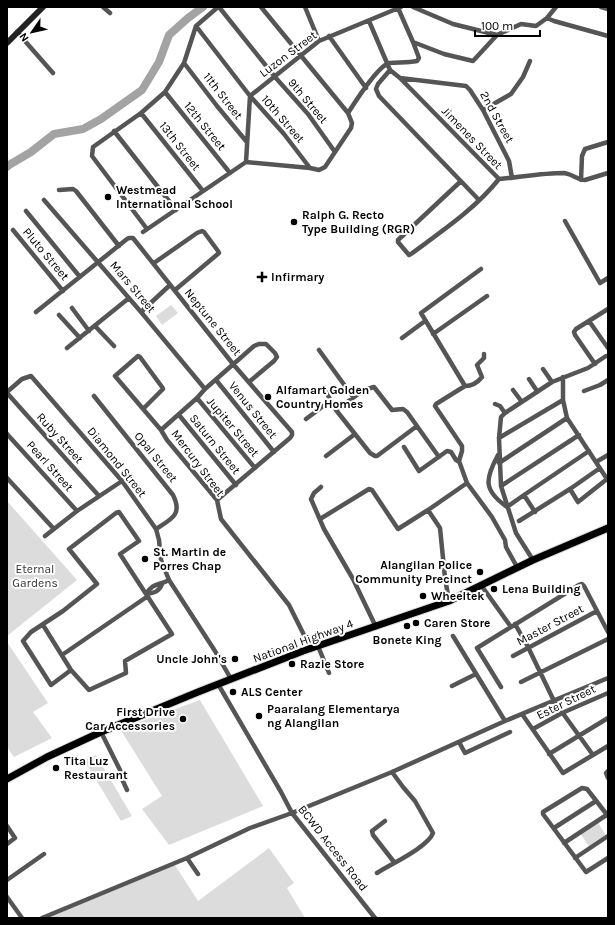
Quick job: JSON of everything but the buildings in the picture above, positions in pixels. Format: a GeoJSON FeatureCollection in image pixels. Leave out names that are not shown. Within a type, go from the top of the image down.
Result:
{"type":"FeatureCollection","features":[{"type":"Feature","properties":{"kind":"main road","name":"National Highway 4"},"geometry":{"type":"LineString","coordinates":[[7,780],[47,757],[101,732],[218,684],[318,646],[449,601],[517,567],[607,530]]}},
{"type":"Feature","properties":{"kind":"street"},"geometry":{"type":"LineString","coordinates":[[7,43],[43,7]]}},
{"type":"Feature","properties":{"kind":"street"},"geometry":{"type":"LineString","coordinates":[[103,7],[110,13]]}},
{"type":"Feature","properties":{"kind":"street"},"geometry":{"type":"LineString","coordinates":[[147,229],[92,156],[93,147],[141,113],[165,92],[184,63],[196,26],[219,7]]}},
{"type":"Feature","properties":{"kind":"street","name":"9th Street"},"geometry":{"type":"LineString","coordinates":[[219,7],[275,77],[308,114],[335,152]]}},
{"type":"Feature","properties":{"kind":"street"},"geometry":{"type":"LineString","coordinates":[[143,232],[246,162],[319,170],[322,169],[325,167],[351,128],[352,123],[348,113],[261,7]]}},
{"type":"Feature","properties":{"kind":"street"},"geometry":{"type":"LineString","coordinates":[[305,7],[320,41]]}},
{"type":"Feature","properties":{"kind":"street"},"geometry":{"type":"LineString","coordinates":[[413,7],[453,24],[497,35]]}},
{"type":"Feature","properties":{"kind":"street"},"geometry":{"type":"LineString","coordinates":[[413,42],[444,54],[473,61],[497,35],[520,24],[536,26],[547,18],[556,7]]}},
{"type":"Feature","properties":{"kind":"street"},"geometry":{"type":"LineString","coordinates":[[602,7],[608,9]]}},
{"type":"Feature","properties":{"kind":"street"},"geometry":{"type":"LineString","coordinates":[[348,113],[376,73],[387,64],[412,62],[417,61],[419,58],[400,8]]}},
{"type":"Feature","properties":{"kind":"street","name":"Luzon Street"},"geometry":{"type":"LineString","coordinates":[[250,96],[320,41],[400,8]]}},
{"type":"Feature","properties":{"kind":"street"},"geometry":{"type":"LineString","coordinates":[[547,18],[608,36]]}},
{"type":"Feature","properties":{"kind":"street","name":"Jimenes Street"},"geometry":{"type":"LineString","coordinates":[[369,21],[390,70],[400,78],[499,179],[567,173],[581,180]]}},
{"type":"Feature","properties":{"kind":"street","name":"10th Street"},"geometry":{"type":"LineString","coordinates":[[196,26],[250,96],[284,134],[310,168]]}},
{"type":"Feature","properties":{"kind":"street"},"geometry":{"type":"LineString","coordinates":[[17,32],[53,73]]}},
{"type":"Feature","properties":{"kind":"street"},"geometry":{"type":"LineString","coordinates":[[329,36],[366,88]]}},
{"type":"Feature","properties":{"kind":"street"},"geometry":{"type":"LineString","coordinates":[[483,110],[511,94],[523,77],[530,61]]}},
{"type":"Feature","properties":{"kind":"street","name":"11th Street"},"geometry":{"type":"LineString","coordinates":[[184,63],[246,141]]}},
{"type":"Feature","properties":{"kind":"street"},"geometry":{"type":"LineString","coordinates":[[390,70],[378,84],[376,89],[379,96],[460,182],[479,200]]}},
{"type":"Feature","properties":{"kind":"street","name":"2nd Street"},"geometry":{"type":"LineString","coordinates":[[400,78],[466,86],[483,110],[509,161],[512,178]]}},
{"type":"Feature","properties":{"kind":"street","name":"12th Street"},"geometry":{"type":"LineString","coordinates":[[165,92],[230,173]]}},
{"type":"Feature","properties":{"kind":"street"},"geometry":{"type":"LineString","coordinates":[[246,162],[246,141],[250,96]]}},
{"type":"Feature","properties":{"kind":"street","name":"13th Street"},"geometry":{"type":"LineString","coordinates":[[141,113],[203,191]]}},
{"type":"Feature","properties":{"kind":"street"},"geometry":{"type":"LineString","coordinates":[[114,131],[176,210]]}},
{"type":"Feature","properties":{"kind":"street"},"geometry":{"type":"LineString","coordinates":[[608,142],[585,149],[582,156],[581,180],[608,173]]}},
{"type":"Feature","properties":{"kind":"street"},"geometry":{"type":"LineString","coordinates":[[460,182],[398,240],[406,253],[409,255],[411,254],[454,222],[487,194],[499,179]]}},
{"type":"Feature","properties":{"kind":"street"},"geometry":{"type":"LineString","coordinates":[[59,190],[73,189],[76,191],[119,246]]}},
{"type":"Feature","properties":{"kind":"street","name":"Mars Street"},"geometry":{"type":"LineString","coordinates":[[44,200],[141,312],[205,389]]}},
{"type":"Feature","properties":{"kind":"street"},"geometry":{"type":"LineString","coordinates":[[26,211],[80,277]]}},
{"type":"Feature","properties":{"kind":"street"},"geometry":{"type":"LineString","coordinates":[[565,221],[600,283],[608,278]]}},
{"type":"Feature","properties":{"kind":"street","name":"Pluto Street"},"geometry":{"type":"LineString","coordinates":[[12,230],[63,291]]}},
{"type":"Feature","properties":{"kind":"street"},"geometry":{"type":"LineString","coordinates":[[154,263],[198,233],[202,231],[204,232],[219,253],[174,290]]}},
{"type":"Feature","properties":{"kind":"street","name":"Neptune Street"},"geometry":{"type":"LineString","coordinates":[[36,312],[129,238],[133,238],[233,364],[292,432],[290,438],[217,500]]}},
{"type":"Feature","properties":{"kind":"street"},"geometry":{"type":"LineString","coordinates":[[465,386],[421,315],[421,311],[482,269]]}},
{"type":"Feature","properties":{"kind":"street"},"geometry":{"type":"LineString","coordinates":[[141,312],[170,285]]}},
{"type":"Feature","properties":{"kind":"street"},"geometry":{"type":"LineString","coordinates":[[433,334],[487,296]]}},
{"type":"Feature","properties":{"kind":"street"},"geometry":{"type":"LineString","coordinates":[[67,348],[129,298]]}},
{"type":"Feature","properties":{"kind":"street"},"geometry":{"type":"LineString","coordinates":[[72,308],[89,331]]}},
{"type":"Feature","properties":{"kind":"street"},"geometry":{"type":"LineString","coordinates":[[595,364],[574,332],[576,329],[607,311]]}},
{"type":"Feature","properties":{"kind":"street"},"geometry":{"type":"LineString","coordinates":[[60,315],[80,338]]}},
{"type":"Feature","properties":{"kind":"street"},"geometry":{"type":"LineString","coordinates":[[402,338],[425,321]]}},
{"type":"Feature","properties":{"kind":"street"},"geometry":{"type":"LineString","coordinates":[[533,560],[516,533],[501,486],[499,438],[501,417],[552,382],[588,368],[607,358],[605,353],[608,348],[589,321]]}},
{"type":"Feature","properties":{"kind":"street"},"geometry":{"type":"LineString","coordinates":[[95,326],[114,346]]}},
{"type":"Feature","properties":{"kind":"street","name":"Mercury Street"},"geometry":{"type":"LineString","coordinates":[[249,382],[277,357],[266,344],[254,346],[161,430],[167,440],[217,500],[221,519],[289,605],[311,649]]}},
{"type":"Feature","properties":{"kind":"street"},"geometry":{"type":"LineString","coordinates":[[319,350],[353,398]]}},
{"type":"Feature","properties":{"kind":"street"},"geometry":{"type":"LineString","coordinates":[[484,354],[484,358],[478,365],[482,377],[469,386],[465,386],[435,406],[462,446],[462,451],[459,458],[467,483],[492,517],[505,540],[506,546],[517,567]]}},
{"type":"Feature","properties":{"kind":"street"},"geometry":{"type":"LineString","coordinates":[[143,409],[163,389],[140,356],[138,356],[115,376],[143,409],[161,430]]}},
{"type":"Feature","properties":{"kind":"street"},"geometry":{"type":"LineString","coordinates":[[543,369],[552,382]]}},
{"type":"Feature","properties":{"kind":"street","name":"Diamond Street"},"geometry":{"type":"LineString","coordinates":[[7,393],[22,379],[31,376],[122,481],[156,530],[159,540],[161,560],[169,580],[215,651],[231,679]]}},
{"type":"Feature","properties":{"kind":"street"},"geometry":{"type":"LineString","coordinates":[[563,377],[563,400],[567,418],[607,479],[578,502],[570,489]]}},
{"type":"Feature","properties":{"kind":"street"},"geometry":{"type":"LineString","coordinates":[[529,379],[537,392]]}},
{"type":"Feature","properties":{"kind":"street","name":"Venus Street"},"geometry":{"type":"LineString","coordinates":[[216,380],[274,452]]}},
{"type":"Feature","properties":{"kind":"street"},"geometry":{"type":"LineString","coordinates":[[584,391],[600,385],[608,380]]}},
{"type":"Feature","properties":{"kind":"street"},"geometry":{"type":"LineString","coordinates":[[336,410],[364,390],[374,387],[390,409],[405,409],[439,457]]}},
{"type":"Feature","properties":{"kind":"street"},"geometry":{"type":"LineString","coordinates":[[513,390],[522,402]]}},
{"type":"Feature","properties":{"kind":"street"},"geometry":{"type":"LineString","coordinates":[[326,392],[336,410],[374,456],[378,456],[418,426]]}},
{"type":"Feature","properties":{"kind":"street","name":"Ruby Street"},"geometry":{"type":"LineString","coordinates":[[7,393],[99,496]]}},
{"type":"Feature","properties":{"kind":"street","name":"Opal Street"},"geometry":{"type":"LineString","coordinates":[[94,396],[173,495],[177,503],[177,511],[174,516],[156,530]]}},
{"type":"Feature","properties":{"kind":"street","name":"Jupiter Street"},"geometry":{"type":"LineString","coordinates":[[197,398],[255,468]]}},
{"type":"Feature","properties":{"kind":"street"},"geometry":{"type":"LineString","coordinates":[[499,438],[563,400]]}},
{"type":"Feature","properties":{"kind":"street"},"geometry":{"type":"LineString","coordinates":[[306,419],[330,401]]}},
{"type":"Feature","properties":{"kind":"street"},"geometry":{"type":"LineString","coordinates":[[495,404],[500,406],[505,413]]}},
{"type":"Feature","properties":{"kind":"street","name":"Saturn Street"},"geometry":{"type":"LineString","coordinates":[[179,415],[236,485]]}},
{"type":"Feature","properties":{"kind":"street"},"geometry":{"type":"LineString","coordinates":[[499,463],[567,418]]}},
{"type":"Feature","properties":{"kind":"street","name":"Pearl Street"},"geometry":{"type":"LineString","coordinates":[[7,434],[77,511]]}},
{"type":"Feature","properties":{"kind":"street"},"geometry":{"type":"LineString","coordinates":[[326,456],[355,434]]}},
{"type":"Feature","properties":{"kind":"street"},"geometry":{"type":"LineString","coordinates":[[501,486],[579,435]]}},
{"type":"Feature","properties":{"kind":"street"},"geometry":{"type":"LineString","coordinates":[[404,447],[419,471],[447,451],[450,451],[456,460],[460,462]]}},
{"type":"Feature","properties":{"kind":"street"},"geometry":{"type":"LineString","coordinates":[[507,507],[589,451]]}},
{"type":"Feature","properties":{"kind":"street"},"geometry":{"type":"LineString","coordinates":[[499,454],[490,470],[488,485],[491,493],[497,500],[507,507]]}},
{"type":"Feature","properties":{"kind":"street"},"geometry":{"type":"LineString","coordinates":[[596,462],[608,455]]}},
{"type":"Feature","properties":{"kind":"street"},"geometry":{"type":"LineString","coordinates":[[519,521],[535,512],[600,468]]}},
{"type":"Feature","properties":{"kind":"street"},"geometry":{"type":"LineString","coordinates":[[7,478],[54,529]]}},
{"type":"Feature","properties":{"kind":"street"},"geometry":{"type":"LineString","coordinates":[[45,536],[77,511],[122,481]]}},
{"type":"Feature","properties":{"kind":"street"},"geometry":{"type":"LineString","coordinates":[[320,519],[369,489],[372,490],[398,529],[467,483]]}},
{"type":"Feature","properties":{"kind":"street"},"geometry":{"type":"LineString","coordinates":[[320,487],[311,499],[320,519],[353,579],[376,627]]}},
{"type":"Feature","properties":{"kind":"street"},"geometry":{"type":"LineString","coordinates":[[524,495],[535,512]]}},
{"type":"Feature","properties":{"kind":"street"},"geometry":{"type":"LineString","coordinates":[[428,510],[438,524],[440,532],[449,601]]}},
{"type":"Feature","properties":{"kind":"street"},"geometry":{"type":"LineString","coordinates":[[43,625],[71,670],[88,690],[126,673],[125,661],[172,634],[120,554],[139,541],[119,512],[69,549],[97,584],[43,625],[31,632],[23,641],[51,685],[71,670]]}},
{"type":"Feature","properties":{"kind":"street"},"geometry":{"type":"LineString","coordinates":[[62,655],[147,595],[150,588],[156,584],[162,584],[169,580]]}},
{"type":"Feature","properties":{"kind":"street"},"geometry":{"type":"LineString","coordinates":[[501,687],[477,648],[582,584],[608,632]]}},
{"type":"Feature","properties":{"kind":"street"},"geometry":{"type":"LineString","coordinates":[[481,585],[513,625],[528,647],[554,701],[593,755]]}},
{"type":"Feature","properties":{"kind":"street","name":"Master Street"},"geometry":{"type":"LineString","coordinates":[[513,656],[597,611]]}},
{"type":"Feature","properties":{"kind":"street"},"geometry":{"type":"LineString","coordinates":[[453,636],[505,721]]}},
{"type":"Feature","properties":{"kind":"street"},"geometry":{"type":"LineString","coordinates":[[521,682],[608,639]]}},
{"type":"Feature","properties":{"kind":"street"},"geometry":{"type":"LineString","coordinates":[[318,646],[329,673]]}},
{"type":"Feature","properties":{"kind":"street"},"geometry":{"type":"LineString","coordinates":[[452,686],[476,674]]}},
{"type":"Feature","properties":{"kind":"street"},"geometry":{"type":"LineString","coordinates":[[42,918],[187,858],[250,828],[292,813],[392,772],[505,721],[608,678]]}},
{"type":"Feature","properties":{"kind":"street","name":"BCWD Access Road"},"geometry":{"type":"LineString","coordinates":[[218,684],[292,813],[375,918]]}},
{"type":"Feature","properties":{"kind":"street","name":"Ester Street"},"geometry":{"type":"LineString","coordinates":[[533,729],[562,713],[608,693]]}},
{"type":"Feature","properties":{"kind":"street"},"geometry":{"type":"LineString","coordinates":[[522,714],[563,773],[608,746]]}},
{"type":"Feature","properties":{"kind":"street"},"geometry":{"type":"LineString","coordinates":[[549,754],[608,718]]}},
{"type":"Feature","properties":{"kind":"street"},"geometry":{"type":"LineString","coordinates":[[101,732],[122,774],[122,779],[127,790]]}},
{"type":"Feature","properties":{"kind":"street"},"geometry":{"type":"LineString","coordinates":[[459,742],[466,754],[510,732]]}},
{"type":"Feature","properties":{"kind":"street"},"geometry":{"type":"LineString","coordinates":[[377,872],[421,847],[429,841],[433,833],[415,801],[392,772]]}},
{"type":"Feature","properties":{"kind":"street"},"geometry":{"type":"LineString","coordinates":[[564,843],[608,815],[585,788],[563,799],[543,812],[543,814],[554,828],[564,843],[586,872],[608,858]]}},
{"type":"Feature","properties":{"kind":"street"},"geometry":{"type":"LineString","coordinates":[[554,828],[596,801]]}},
{"type":"Feature","properties":{"kind":"street"},"geometry":{"type":"LineString","coordinates":[[385,821],[372,831],[372,833],[394,862]]}},
{"type":"Feature","properties":{"kind":"street"},"geometry":{"type":"LineString","coordinates":[[7,826],[15,838],[7,844]]}},
{"type":"Feature","properties":{"kind":"street"},"geometry":{"type":"LineString","coordinates":[[575,858],[608,836]]}},
{"type":"Feature","properties":{"kind":"street"},"geometry":{"type":"LineString","coordinates":[[7,880],[44,854]]}},
{"type":"Feature","properties":{"kind":"street"},"geometry":{"type":"LineString","coordinates":[[187,858],[198,874]]}},
{"type":"Feature","properties":{"kind":"street"},"geometry":{"type":"LineString","coordinates":[[7,897],[22,918]]}},
{"type":"Feature","properties":{"kind":"green space"},"geometry":{"type":"Polygon","coordinates":[[[171,305],[178,313],[162,325],[156,316],[171,305]]]}},
{"type":"Feature","properties":{"kind":"green space","name":"Eternal Gardens"},"geometry":{"type":"Polygon","coordinates":[[[7,501],[77,580],[7,636],[7,501]]]}},
{"type":"Feature","properties":{"kind":"green space"},"geometry":{"type":"Polygon","coordinates":[[[7,642],[48,703],[33,712],[52,738],[14,757],[7,747],[7,642]]]}},
{"type":"Feature","properties":{"kind":"green space"},"geometry":{"type":"Polygon","coordinates":[[[200,700],[263,806],[169,845],[142,809],[162,796],[120,729],[200,700]]]}},
{"type":"Feature","properties":{"kind":"green space"},"geometry":{"type":"Polygon","coordinates":[[[96,755],[132,816],[121,821],[84,760],[96,755]]]}},
{"type":"Feature","properties":{"kind":"green space"},"geometry":{"type":"Polygon","coordinates":[[[597,821],[607,837],[590,848],[580,833],[597,821]]]}},
{"type":"Feature","properties":{"kind":"green space"},"geometry":{"type":"Polygon","coordinates":[[[269,848],[294,883],[287,888],[305,918],[47,918],[175,865],[198,901],[269,848]]]}},
{"type":"Feature","properties":{"kind":"waterway"},"geometry":{"type":"LineString","coordinates":[[7,167],[31,152],[54,134],[83,129],[101,119],[142,90],[159,62],[169,35],[203,7]]}},
{"type":"Feature","properties":{"kind":"place","name":"Westmead International School"},"geometry":{"type":"Point","coordinates":[108,197]}},
{"type":"Feature","properties":{"kind":"place","name":"Ralph G. Recto Type Building (RGR)"},"geometry":{"type":"Point","coordinates":[294,222]}},
{"type":"Feature","properties":{"kind":"place","name":"Infirmary"},"geometry":{"type":"Point","coordinates":[262,277]}},
{"type":"Feature","properties":{"kind":"place","name":"Alfamart Golden Country Homes"},"geometry":{"type":"Point","coordinates":[268,397]}},
{"type":"Feature","properties":{"kind":"place","name":"St. Martin de Porres Chap"},"geometry":{"type":"Point","coordinates":[145,559]}},
{"type":"Feature","properties":{"kind":"place","name":"Alangilan Police Community Precinct"},"geometry":{"type":"Point","coordinates":[480,572]}},
{"type":"Feature","properties":{"kind":"place","name":"Lena Building"},"geometry":{"type":"Point","coordinates":[494,589]}},
{"type":"Feature","properties":{"kind":"place","name":"Wheeltek"},"geometry":{"type":"Point","coordinates":[423,596]}},
{"type":"Feature","properties":{"kind":"place","name":"Caren Store"},"geometry":{"type":"Point","coordinates":[416,623]}},
{"type":"Feature","properties":{"kind":"place","name":"Bonete King"},"geometry":{"type":"Point","coordinates":[407,626]}},
{"type":"Feature","properties":{"kind":"place","name":"Uncle John's"},"geometry":{"type":"Point","coordinates":[235,659]}},
{"type":"Feature","properties":{"kind":"place","name":"Razie Store"},"geometry":{"type":"Point","coordinates":[292,664]}},
{"type":"Feature","properties":{"kind":"place","name":"ALS Center"},"geometry":{"type":"Point","coordinates":[233,692]}},
{"type":"Feature","properties":{"kind":"place","name":"Paaralang Elementarya ng Alangilan"},"geometry":{"type":"Point","coordinates":[259,716]}},
{"type":"Feature","properties":{"kind":"place","name":"First Drive Car Accessories"},"geometry":{"type":"Point","coordinates":[183,719]}},
{"type":"Feature","properties":{"kind":"place","name":"Tita Luz Restaurant"},"geometry":{"type":"Point","coordinates":[56,768]}}]}
